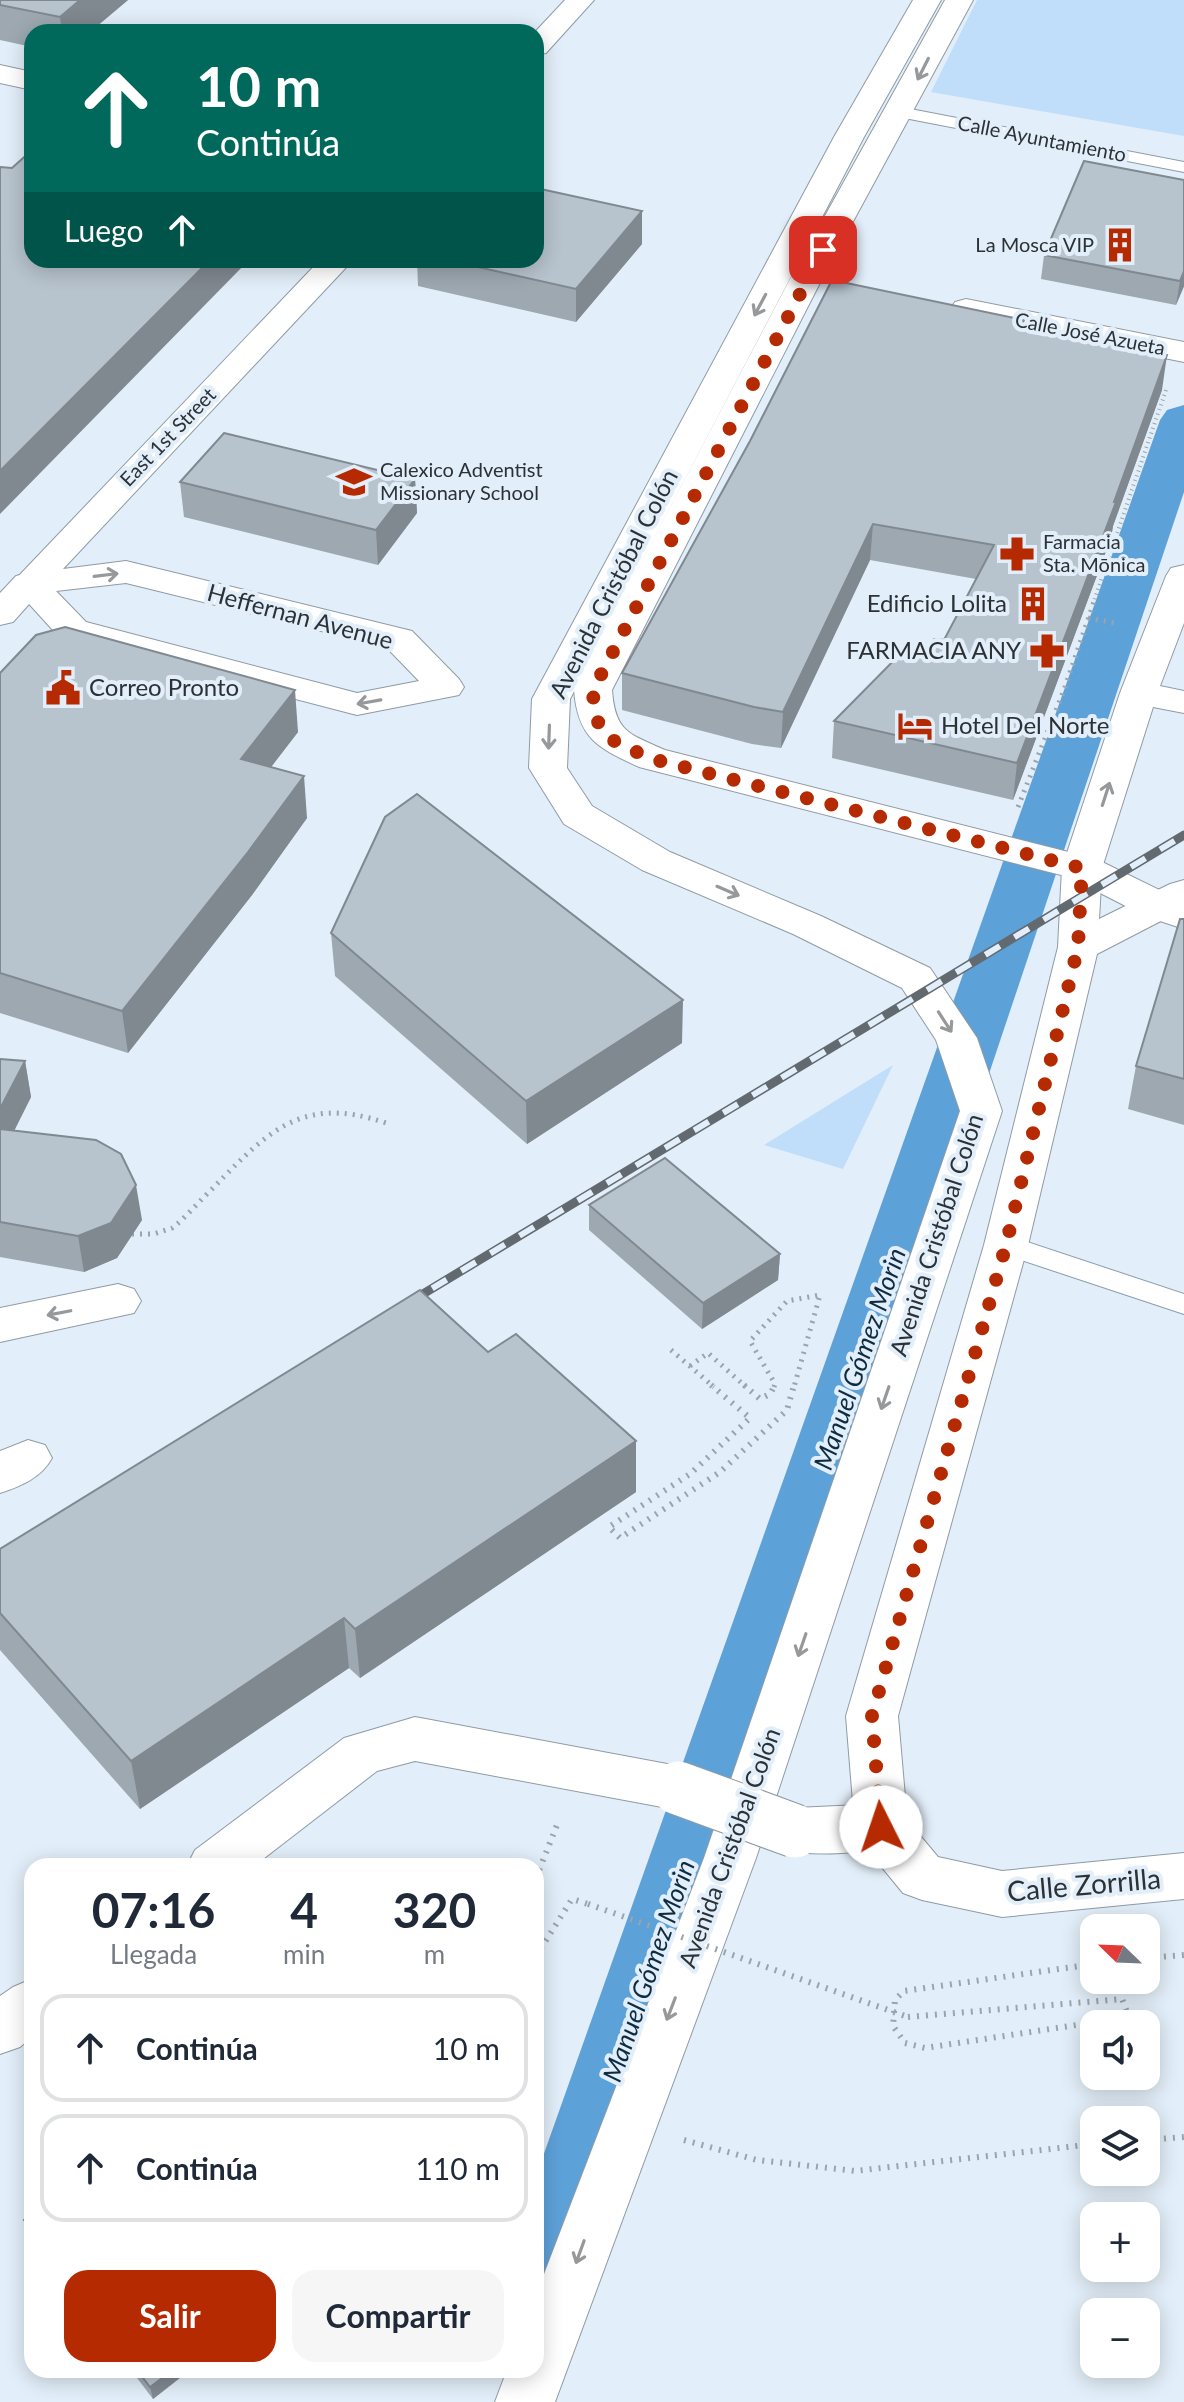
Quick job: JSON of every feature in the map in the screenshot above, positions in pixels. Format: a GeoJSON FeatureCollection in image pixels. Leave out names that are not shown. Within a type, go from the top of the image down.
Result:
{"type":"FeatureCollection","features":[{"type":"Feature","properties":{"kind":"main road"},"geometry":{"type":"LineString","coordinates":[[544,38],[580,0]]}},
{"type":"Feature","properties":{"kind":"main road","name":"Avenida Cristóbal Colón"},"geometry":{"type":"LineString","coordinates":[[544,2350],[730,1858],[981,1111],[956,1038],[916,978],[807,925],[656,861],[578,815],[548,768],[551,699],[849,137],[927,0]]}},
{"type":"Feature","properties":{"kind":"main road"},"geometry":{"type":"LineString","coordinates":[[959,0],[900,112],[823,280],[593,690],[594,716],[609,739],[652,759],[1082,868],[1176,905]]}},
{"type":"Feature","properties":{"kind":"main road"},"geometry":{"type":"LineString","coordinates":[[0,74],[24,79]]}},
{"type":"Feature","properties":{"kind":"main road","name":"East 1st Street"},"geometry":{"type":"LineString","coordinates":[[0,614],[14,581],[329,268]]}},
{"type":"Feature","properties":{"kind":"main road","name":"Calle José Azueta"},"geometry":{"type":"LineString","coordinates":[[931,302],[1182,352]]}},
{"type":"Feature","properties":{"kind":"main road","name":"Heffernan Avenue"},"geometry":{"type":"LineString","coordinates":[[126,572],[399,639],[446,687],[357,704],[73,630],[14,581],[126,572]]}},
{"type":"Feature","properties":{"kind":"main road"},"geometry":{"type":"LineString","coordinates":[[224,1858],[362,1753],[415,1739],[678,1788],[795,1831],[881,1827],[872,1716],[1006,1245],[1078,947],[1082,868],[1139,693],[1176,619],[1184,576]]}},
{"type":"Feature","properties":{"kind":"main road"},"geometry":{"type":"LineString","coordinates":[[1139,693],[1184,702]]}},
{"type":"Feature","properties":{"kind":"main road"},"geometry":{"type":"LineString","coordinates":[[1078,947],[1176,905]]}},
{"type":"Feature","properties":{"kind":"main road"},"geometry":{"type":"LineString","coordinates":[[0,1325],[118,1301]]}},
{"type":"Feature","properties":{"kind":"main road","name":"Calle Zorrilla"},"geometry":{"type":"LineString","coordinates":[[881,1827],[922,1877],[1002,1894],[1184,1876]]}},
{"type":"Feature","properties":{"kind":"main road"},"geometry":{"type":"LineString","coordinates":[[0,2029],[24,2010]]}},
{"type":"Feature","properties":{"kind":"main road","name":"Avenida Cristóbal Colón"},"geometry":{"type":"LineString","coordinates":[[525,2402],[534,2378]]}},
{"type":"Feature","properties":{"kind":"lane","name":"Calle Ayuntamiento"},"geometry":{"type":"LineString","coordinates":[[900,112],[1184,167]]}},
{"type":"Feature","properties":{"kind":"lane"},"geometry":{"type":"LineString","coordinates":[[1006,1245],[1184,1304]]}},
{"type":"Feature","properties":{"kind":"path"},"geometry":{"type":"LineString","coordinates":[[1003,846],[1064,690],[1182,352]]}},
{"type":"Feature","properties":{"kind":"path"},"geometry":{"type":"LineString","coordinates":[[132,1234],[151,1235],[171,1230],[262,1142],[279,1128],[313,1111],[342,1108],[363,1112],[386,1123]]}},
{"type":"Feature","properties":{"kind":"path"},"geometry":{"type":"LineString","coordinates":[[671,1350],[750,1418],[690,1474],[609,1527],[620,1538],[708,1480],[787,1410],[820,1295],[787,1301],[750,1341],[775,1384],[770,1394],[760,1399],[708,1353],[690,1366]]}},
{"type":"Feature","properties":{"kind":"path"},"geometry":{"type":"LineString","coordinates":[[544,1943],[572,1899],[588,1904],[894,2012],[908,2017],[1122,1999],[1129,2017],[925,2048],[905,2043],[893,2026],[894,2012],[895,2000],[904,1991],[1080,1966]]}},
{"type":"Feature","properties":{"kind":"path"},"geometry":{"type":"LineString","coordinates":[[1160,1957],[1184,1955]]}},
{"type":"Feature","properties":{"kind":"path"},"geometry":{"type":"LineString","coordinates":[[627,2124],[757,2160],[855,2171],[1080,2146]]}},
{"type":"Feature","properties":{"kind":"path"},"geometry":{"type":"LineString","coordinates":[[1160,2139],[1184,2137]]}},
{"type":"Feature","properties":{"kind":"shaded area"},"geometry":{"type":"Polygon","coordinates":[[[977,0],[1184,0],[1184,136],[931,92],[977,0]]]}},
{"type":"Feature","properties":{"kind":"shaded area"},"geometry":{"type":"Polygon","coordinates":[[[893,1065],[843,1169],[764,1145],[893,1065]]]}},
{"type":"Feature","properties":{"kind":"building"},"geometry":{"type":"Polygon","coordinates":[[[0,0],[80,0],[60,17],[0,5],[0,0]]]}},
{"type":"Feature","properties":{"kind":"building"},"geometry":{"type":"Polygon","coordinates":[[[24,157],[24,268],[202,268],[0,471],[0,167],[12,168],[24,157]]]}},
{"type":"Feature","properties":{"kind":"building","name":"La Mosca VIP"},"geometry":{"type":"Polygon","coordinates":[[[1084,161],[1184,180],[1184,271],[1180,281],[1044,255],[1084,161]]]}},
{"type":"Feature","properties":{"kind":"building"},"geometry":{"type":"Polygon","coordinates":[[[544,190],[642,211],[576,289],[483,268],[544,268],[544,190]]]}},
{"type":"Feature","properties":{"kind":"building"},"geometry":{"type":"Polygon","coordinates":[[[832,280],[1024,320],[1023,323],[1167,355],[1116,502],[1017,763],[834,721],[910,644],[929,647],[934,639],[944,640],[994,545],[873,524],[783,712],[622,673],[750,441],[832,280]]]}},
{"type":"Feature","properties":{"kind":"building"},"geometry":{"type":"Polygon","coordinates":[[[224,433],[415,479],[376,530],[180,482],[224,433]]]}},
{"type":"Feature","properties":{"kind":"building"},"geometry":{"type":"Polygon","coordinates":[[[65,627],[295,690],[241,759],[304,776],[122,1011],[0,973],[0,673],[36,635],[65,627]]]}},
{"type":"Feature","properties":{"kind":"building"},"geometry":{"type":"Polygon","coordinates":[[[417,794],[683,1000],[526,1101],[331,933],[385,817],[417,794]]]}},
{"type":"Feature","properties":{"kind":"building"},"geometry":{"type":"Polygon","coordinates":[[[1180,919],[1184,919],[1184,1079],[1136,1066],[1180,919]]]}},
{"type":"Feature","properties":{"kind":"building"},"geometry":{"type":"Polygon","coordinates":[[[0,1059],[25,1061],[0,1109],[0,1059]]]}},
{"type":"Feature","properties":{"kind":"building"},"geometry":{"type":"Polygon","coordinates":[[[0,1129],[96,1140],[121,1154],[136,1185],[111,1223],[78,1236],[0,1222],[0,1129]]]}},
{"type":"Feature","properties":{"kind":"building"},"geometry":{"type":"Polygon","coordinates":[[[665,1158],[780,1254],[703,1303],[589,1205],[665,1158]]]}},
{"type":"Feature","properties":{"kind":"building"},"geometry":{"type":"Polygon","coordinates":[[[420,1290],[488,1352],[516,1334],[636,1441],[355,1629],[344,1618],[131,1761],[0,1613],[0,1549],[420,1290]]]}},
{"type":"Feature","properties":{"kind":"building"},"geometry":{"type":"Polygon","coordinates":[[[143,2378],[162,2378],[150,2387],[143,2378]]]}},
{"type":"Feature","properties":{"kind":"waterway","name":"Manuel Gómez Morin"},"geometry":{"type":"LineString","coordinates":[[544,2274],[1184,420]]}},
{"type":"Feature","properties":{"kind":"railway"},"geometry":{"type":"LineString","coordinates":[[403,1306],[1184,835]]}},
{"type":"Feature","properties":{"kind":"place","name":"La Mosca VIP"},"geometry":{"type":"Point","coordinates":[1120,245]}},
{"type":"Feature","properties":{"kind":"place","name":"Calexico Adventist Missionary School"},"geometry":{"type":"Point","coordinates":[354,482]}},
{"type":"Feature","properties":{"kind":"place","name":"Farmacia Sta. Mōnica"},"geometry":{"type":"Point","coordinates":[1017,554]}},
{"type":"Feature","properties":{"kind":"place","name":"Edificio Lolita"},"geometry":{"type":"Point","coordinates":[1033,604]}},
{"type":"Feature","properties":{"kind":"place","name":"FARMACIA ANY"},"geometry":{"type":"Point","coordinates":[1047,651]}},
{"type":"Feature","properties":{"kind":"place","name":"Correo Pronto"},"geometry":{"type":"Point","coordinates":[63,688]}},
{"type":"Feature","properties":{"kind":"place","name":"Hotel Del Norte"},"geometry":{"type":"Point","coordinates":[915,726]}},
{"type":"Feature","properties":{"kind":"route"},"geometry":{"type":"LineString","coordinates":[[823,250],[593,690],[594,716],[609,739],[652,759],[1082,868],[1078,947],[1006,1245],[872,1716],[881,1827]]}}]}
